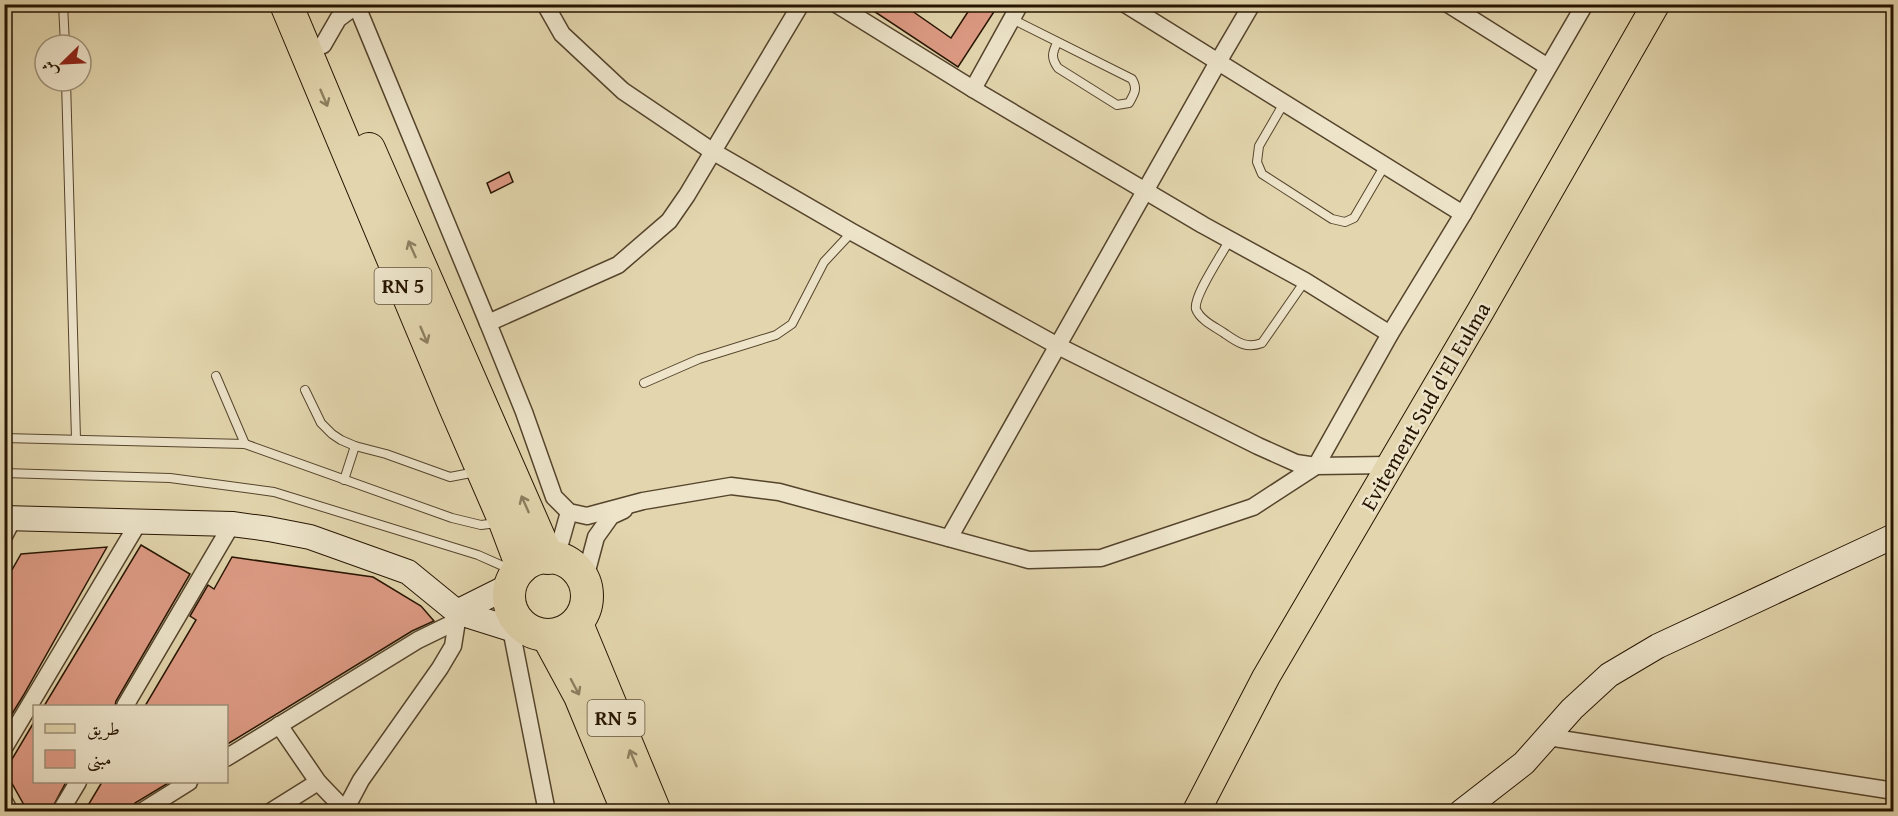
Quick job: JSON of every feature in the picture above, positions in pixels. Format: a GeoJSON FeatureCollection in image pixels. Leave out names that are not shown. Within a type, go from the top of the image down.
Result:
{"type":"FeatureCollection","features":[{"type":"Feature","properties":{"kind":"highway","name":"RN 5"},"geometry":{"type":"LineString","coordinates":[[286,4],[483,470],[506,522],[531,568]]}},
{"type":"Feature","properties":{"kind":"highway","name":"RN 5"},"geometry":{"type":"LineString","coordinates":[[307,4],[531,568]]}},
{"type":"Feature","properties":{"kind":"highway","name":"RN 5"},"geometry":{"type":"LineString","coordinates":[[531,568],[573,566],[584,582]]}},
{"type":"Feature","properties":{"kind":"highway","name":"RN 5"},"geometry":{"type":"LineString","coordinates":[[531,568],[509,599],[514,613],[580,696],[628,812]]}},
{"type":"Feature","properties":{"kind":"highway"},"geometry":{"type":"LineString","coordinates":[[531,632],[560,633],[577,624],[586,606],[587,594],[584,582]]}},
{"type":"Feature","properties":{"kind":"highway","name":"RN 5"},"geometry":{"type":"LineString","coordinates":[[577,624],[656,812]]}},
{"type":"Feature","properties":{"kind":"main road","name":"Evitement Sud d'El Eulma"},"geometry":{"type":"LineString","coordinates":[[1196,810],[1266,677],[1656,4]]}},
{"type":"Feature","properties":{"kind":"street"},"geometry":{"type":"LineString","coordinates":[[545,4],[562,34],[624,92],[712,151],[852,232],[1058,346],[1296,463],[1316,466],[1390,465]]}},
{"type":"Feature","properties":{"kind":"street"},"geometry":{"type":"LineString","coordinates":[[488,323],[618,265],[669,221],[687,195],[801,4]]}},
{"type":"Feature","properties":{"kind":"street"},"geometry":{"type":"LineString","coordinates":[[836,4],[973,89],[1305,281],[1390,334]]}},
{"type":"Feature","properties":{"kind":"street"},"geometry":{"type":"LineString","coordinates":[[1125,4],[1463,214]]}},
{"type":"Feature","properties":{"kind":"street"},"geometry":{"type":"LineString","coordinates":[[949,538],[1252,4]]}},
{"type":"Feature","properties":{"kind":"street"},"geometry":{"type":"LineString","coordinates":[[1448,4],[1548,67]]}},
{"type":"Feature","properties":{"kind":"street"},"geometry":{"type":"LineString","coordinates":[[323,45],[338,19],[356,5],[524,412],[554,496],[569,512],[587,516],[643,501],[731,486],[779,492],[1029,560],[1101,558],[1253,507],[1316,466],[1390,334],[1463,214],[1585,4]]}},
{"type":"Feature","properties":{"kind":"street"},"geometry":{"type":"LineString","coordinates":[[973,89],[1016,12]]}},
{"type":"Feature","properties":{"kind":"street"},"geometry":{"type":"LineString","coordinates":[[584,582],[597,537],[611,516],[643,501]]}},
{"type":"Feature","properties":{"kind":"street"},"geometry":{"type":"LineString","coordinates":[[228,757],[531,568],[569,512]]}},
{"type":"Feature","properties":{"kind":"street"},"geometry":{"type":"LineString","coordinates":[[7,524],[140,520],[232,525],[310,537],[408,572],[457,616],[531,632],[547,812]]}},
{"type":"Feature","properties":{"kind":"street"},"geometry":{"type":"LineString","coordinates":[[4,748],[140,520]]}},
{"type":"Feature","properties":{"kind":"street"},"geometry":{"type":"LineString","coordinates":[[126,705],[232,525]]}},
{"type":"Feature","properties":{"kind":"street"},"geometry":{"type":"LineString","coordinates":[[1461,812],[1524,763],[1609,675],[1658,646],[1893,536]]}},
{"type":"Feature","properties":{"kind":"street"},"geometry":{"type":"LineString","coordinates":[[279,725],[318,782],[344,811],[361,780],[449,654],[453,646],[457,616]]}},
{"type":"Feature","properties":{"kind":"street"},"geometry":{"type":"LineString","coordinates":[[1548,737],[1893,791]]}},
{"type":"Feature","properties":{"kind":"street"},"geometry":{"type":"LineString","coordinates":[[270,812],[318,782]]}},
{"type":"Feature","properties":{"kind":"street"},"geometry":{"type":"LineString","coordinates":[[60,812],[77,783]]}},
{"type":"Feature","properties":{"kind":"street"},"geometry":{"type":"LineString","coordinates":[[141,812],[187,783]]}},
{"type":"Feature","properties":{"kind":"street"},"geometry":{"type":"LineString","coordinates":[[4,801],[10,812]]}},
{"type":"Feature","properties":{"kind":"lane"},"geometry":{"type":"LineString","coordinates":[[63,4],[64,33]]}},
{"type":"Feature","properties":{"kind":"lane"},"geometry":{"type":"LineString","coordinates":[[1016,12],[1057,43],[1132,79],[1136,86],[1129,104],[1117,105],[1058,68],[1053,61],[1052,53],[1057,43]]}},
{"type":"Feature","properties":{"kind":"lane"},"geometry":{"type":"LineString","coordinates":[[66,93],[76,439]]}},
{"type":"Feature","properties":{"kind":"lane"},"geometry":{"type":"LineString","coordinates":[[1284,103],[1259,146],[1257,162],[1262,174],[1332,219],[1345,222],[1354,218],[1385,165]]}},
{"type":"Feature","properties":{"kind":"lane"},"geometry":{"type":"LineString","coordinates":[[644,384],[699,359],[776,335],[792,324],[824,262],[852,232]]}},
{"type":"Feature","properties":{"kind":"lane"},"geometry":{"type":"LineString","coordinates":[[1230,239],[1198,296],[1196,308],[1200,316],[1242,345],[1252,347],[1262,343],[1305,281]]}},
{"type":"Feature","properties":{"kind":"lane"},"geometry":{"type":"LineString","coordinates":[[216,376],[245,444]]}},
{"type":"Feature","properties":{"kind":"lane"},"geometry":{"type":"LineString","coordinates":[[305,390],[321,423],[332,435],[355,446],[386,454],[450,477],[483,470]]}},
{"type":"Feature","properties":{"kind":"lane"},"geometry":{"type":"LineString","coordinates":[[4,438],[245,444],[452,518],[481,525],[506,522]]}},
{"type":"Feature","properties":{"kind":"lane"},"geometry":{"type":"LineString","coordinates":[[344,480],[355,446]]}},
{"type":"Feature","properties":{"kind":"lane"},"geometry":{"type":"LineString","coordinates":[[4,473],[170,478],[274,492],[478,555],[531,568]]}},
{"type":"Feature","properties":{"kind":"building"},"geometry":{"type":"Polygon","coordinates":[[[863,4],[902,4],[951,38],[973,4],[999,4],[958,67],[863,4]]]}},
{"type":"Feature","properties":{"kind":"building"},"geometry":{"type":"Polygon","coordinates":[[[509,172],[513,182],[491,193],[487,183],[509,172]]]}},
{"type":"Feature","properties":{"kind":"building"},"geometry":{"type":"Polygon","coordinates":[[[141,545],[190,574],[115,705],[45,705],[141,545]]]}},
{"type":"Feature","properties":{"kind":"building"},"geometry":{"type":"Polygon","coordinates":[[[107,547],[4,727],[4,584],[21,554],[107,547]]]}},
{"type":"Feature","properties":{"kind":"building"},"geometry":{"type":"Polygon","coordinates":[[[232,557],[373,577],[421,606],[434,621],[412,631],[228,744],[228,705],[146,705],[196,620],[190,616],[208,585],[214,589],[232,557]]]}},
{"type":"Feature","properties":{"kind":"building"},"geometry":{"type":"Polygon","coordinates":[[[33,724],[33,783],[65,783],[50,812],[28,812],[5,771],[33,724]]]}},
{"type":"Feature","properties":{"kind":"building"},"geometry":{"type":"Polygon","coordinates":[[[101,783],[168,783],[135,803],[131,812],[84,812],[101,783]]]}}]}
